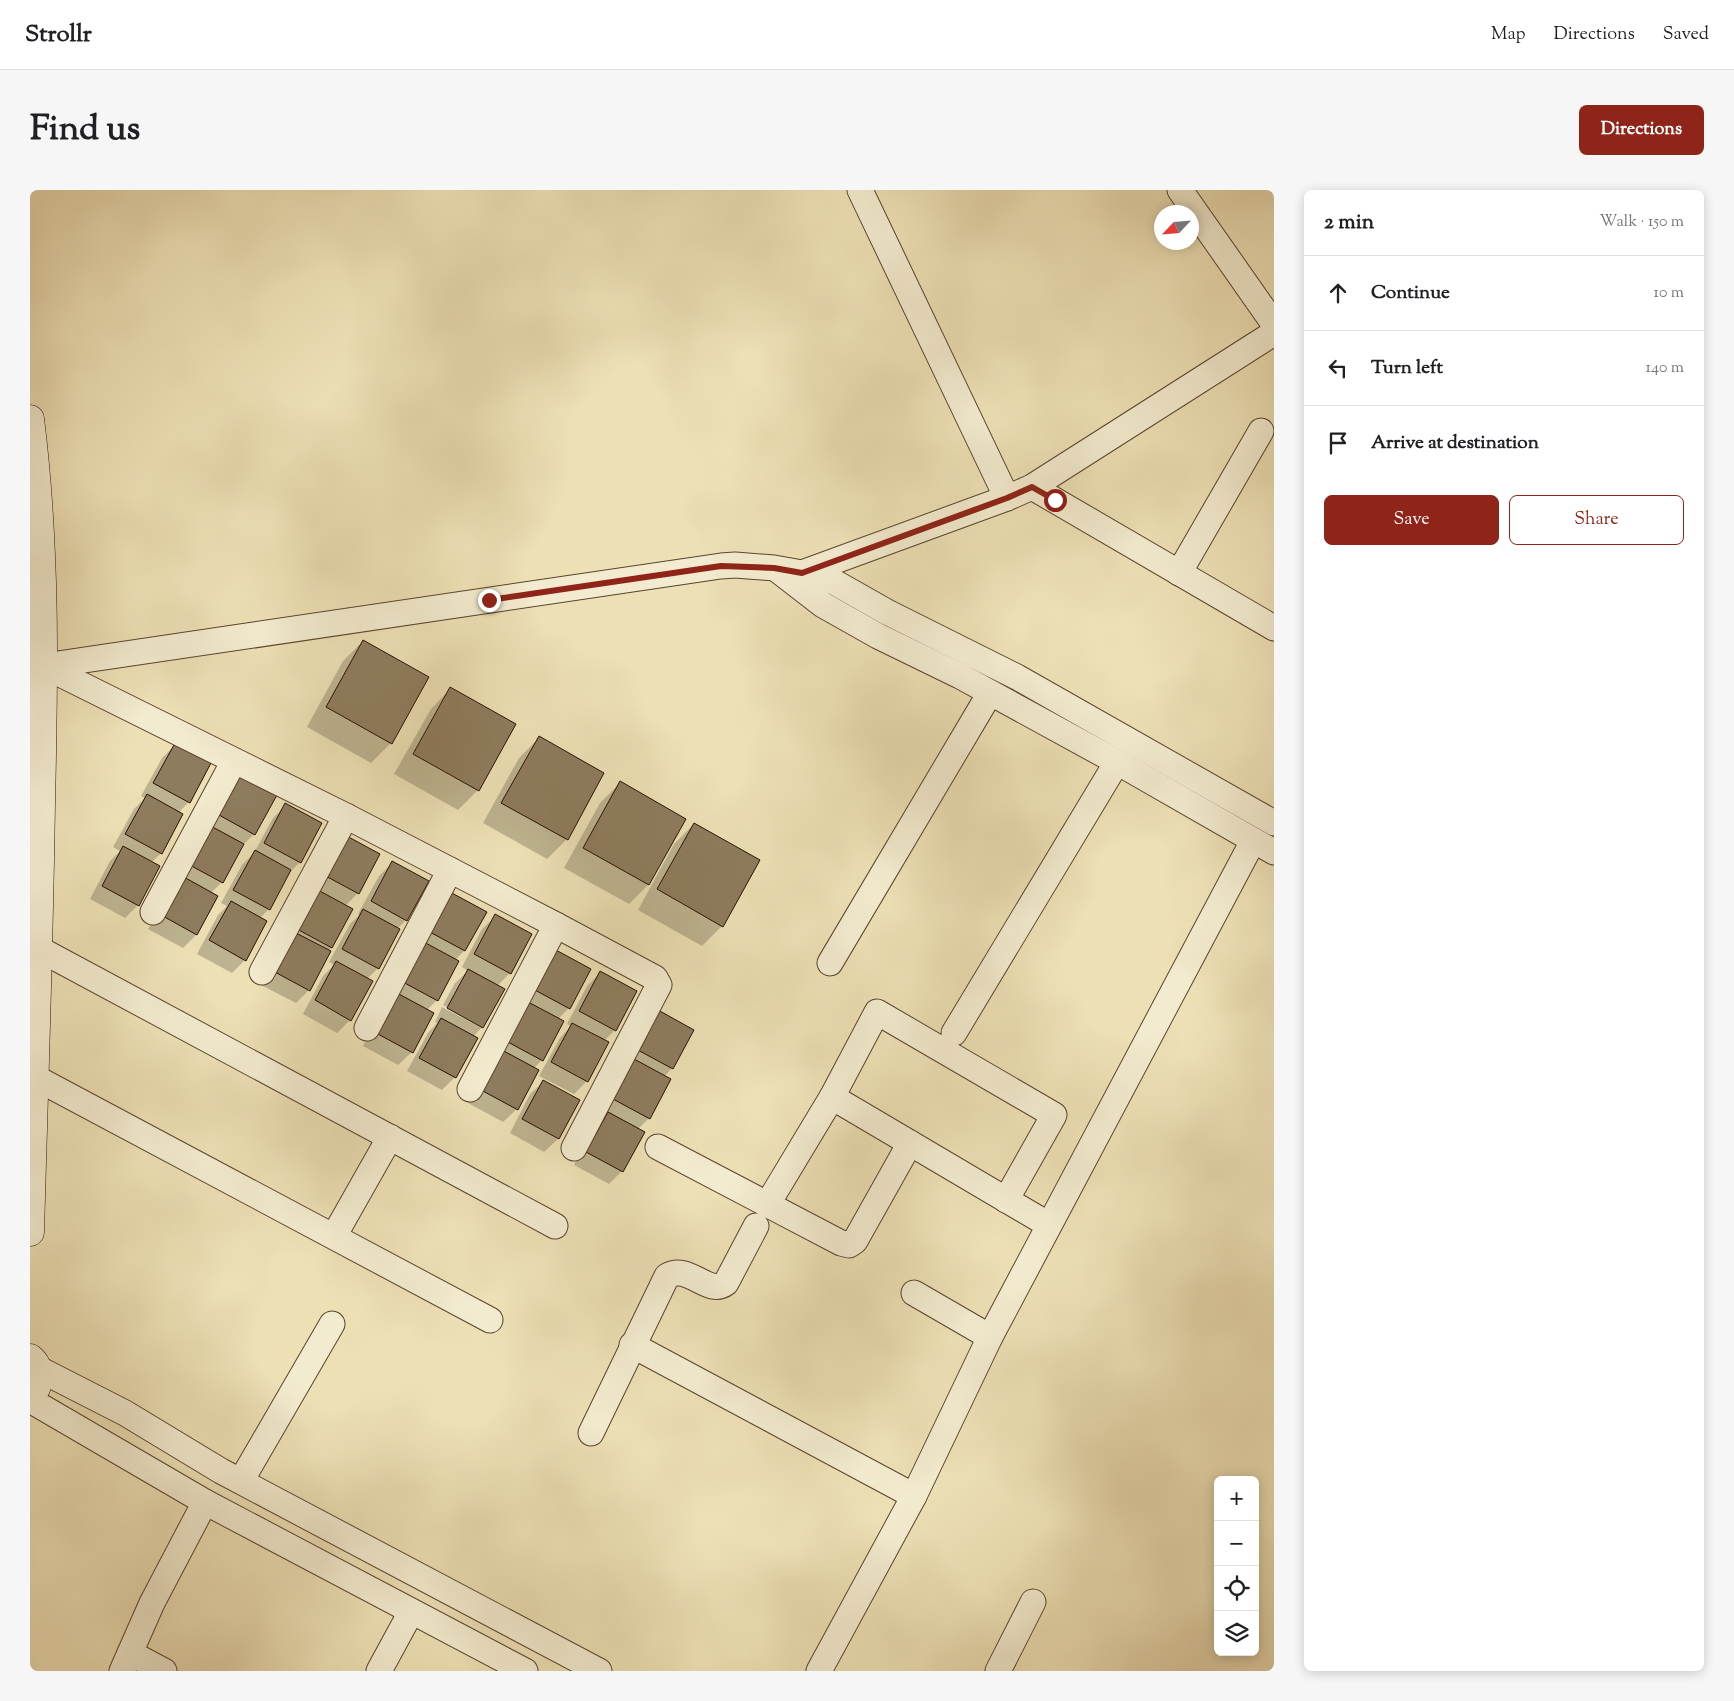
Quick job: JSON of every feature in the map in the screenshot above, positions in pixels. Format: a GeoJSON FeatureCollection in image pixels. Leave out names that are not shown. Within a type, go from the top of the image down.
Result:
{"type":"FeatureCollection","features":[{"type":"Feature","properties":{"kind":"street"},"geometry":{"type":"LineString","coordinates":[[1180,190],[1274,324]]}},
{"type":"Feature","properties":{"kind":"street"},"geometry":{"type":"LineString","coordinates":[[868,193],[1007,498]]}},
{"type":"Feature","properties":{"kind":"street"},"geometry":{"type":"LineString","coordinates":[[802,573],[1007,498],[1032,487],[1274,333]]}},
{"type":"Feature","properties":{"kind":"street"},"geometry":{"type":"LineString","coordinates":[[30,419],[36,468],[41,542],[37,666],[39,949],[30,1232]]}},
{"type":"Feature","properties":{"kind":"street"},"geometry":{"type":"LineString","coordinates":[[1180,573],[1262,431]]}},
{"type":"Feature","properties":{"kind":"street"},"geometry":{"type":"LineString","coordinates":[[1032,487],[1274,628]]}},
{"type":"Feature","properties":{"kind":"street"},"geometry":{"type":"LineString","coordinates":[[37,666],[721,566],[774,568],[834,582],[896,616],[1017,677],[1274,823]]}},
{"type":"Feature","properties":{"kind":"street"},"geometry":{"type":"LineString","coordinates":[[774,568],[823,605],[878,636],[960,676],[1117,762],[1274,852]]}},
{"type":"Feature","properties":{"kind":"street"},"geometry":{"type":"LineString","coordinates":[[37,666],[346,816],[654,978],[659,985],[574,1148]]}},
{"type":"Feature","properties":{"kind":"street"},"geometry":{"type":"LineString","coordinates":[[830,963],[990,693]]}},
{"type":"Feature","properties":{"kind":"street"},"geometry":{"type":"LineString","coordinates":[[153,912],[234,760]]}},
{"type":"Feature","properties":{"kind":"street"},"geometry":{"type":"LineString","coordinates":[[954,1033],[1117,762]]}},
{"type":"Feature","properties":{"kind":"street"},"geometry":{"type":"LineString","coordinates":[[262,972],[346,816]]}},
{"type":"Feature","properties":{"kind":"street"},"geometry":{"type":"LineString","coordinates":[[819,1671],[914,1496],[990,1337],[1253,840]]}},
{"type":"Feature","properties":{"kind":"street"},"geometry":{"type":"LineString","coordinates":[[367,1028],[450,870]]}},
{"type":"Feature","properties":{"kind":"street"},"geometry":{"type":"LineString","coordinates":[[470,1089],[556,925]]}},
{"type":"Feature","properties":{"kind":"street"},"geometry":{"type":"LineString","coordinates":[[39,949],[555,1226]]}},
{"type":"Feature","properties":{"kind":"street"},"geometry":{"type":"LineString","coordinates":[[591,1433],[667,1276],[674,1272],[682,1272],[715,1287],[726,1283],[762,1215],[832,1096],[877,1012],[1054,1115],[1006,1200]]}},
{"type":"Feature","properties":{"kind":"street"},"geometry":{"type":"LineString","coordinates":[[34,1077],[490,1320]]}},
{"type":"Feature","properties":{"kind":"street"},"geometry":{"type":"LineString","coordinates":[[832,1096],[1049,1225]]}},
{"type":"Feature","properties":{"kind":"street"},"geometry":{"type":"LineString","coordinates":[[334,1236],[390,1137]]}},
{"type":"Feature","properties":{"kind":"street"},"geometry":{"type":"LineString","coordinates":[[658,1148],[762,1215],[849,1245],[855,1242],[910,1143]]}},
{"type":"Feature","properties":{"kind":"street"},"geometry":{"type":"LineString","coordinates":[[914,1293],[990,1337]]}},
{"type":"Feature","properties":{"kind":"street"},"geometry":{"type":"LineString","coordinates":[[241,1481],[332,1324]]}},
{"type":"Feature","properties":{"kind":"street"},"geometry":{"type":"LineString","coordinates":[[632,1346],[914,1496]]}},
{"type":"Feature","properties":{"kind":"street"},"geometry":{"type":"LineString","coordinates":[[34,1363],[125,1412],[241,1481],[600,1671]]}},
{"type":"Feature","properties":{"kind":"street"},"geometry":{"type":"LineString","coordinates":[[30,1396],[38,1385],[39,1376],[34,1363]]}},
{"type":"Feature","properties":{"kind":"street"},"geometry":{"type":"LineString","coordinates":[[30,1400],[205,1502],[525,1671]]}},
{"type":"Feature","properties":{"kind":"street"},"geometry":{"type":"LineString","coordinates":[[164,1671],[126,1662],[152,1603],[205,1502]]}},
{"type":"Feature","properties":{"kind":"street"},"geometry":{"type":"LineString","coordinates":[[998,1671],[1033,1602]]}},
{"type":"Feature","properties":{"kind":"street"},"geometry":{"type":"LineString","coordinates":[[379,1671],[411,1612]]}},
{"type":"Feature","properties":{"kind":"building"},"geometry":{"type":"Polygon","coordinates":[[[363,640],[429,677],[392,744],[326,707],[363,640]]]}},
{"type":"Feature","properties":{"kind":"building"},"geometry":{"type":"Polygon","coordinates":[[[450,687],[516,724],[479,791],[413,754],[450,687]]]}},
{"type":"Feature","properties":{"kind":"building"},"geometry":{"type":"Polygon","coordinates":[[[539,736],[604,773],[568,840],[501,803],[539,736]]]}},
{"type":"Feature","properties":{"kind":"building"},"geometry":{"type":"Polygon","coordinates":[[[175,743],[211,763],[190,803],[153,783],[175,743]]]}},
{"type":"Feature","properties":{"kind":"building"},"geometry":{"type":"Polygon","coordinates":[[[240,775],[277,795],[255,835],[219,815],[240,775]]]}},
{"type":"Feature","properties":{"kind":"building"},"geometry":{"type":"Polygon","coordinates":[[[620,781],[686,819],[649,885],[583,848],[620,781]]]}},
{"type":"Feature","properties":{"kind":"building"},"geometry":{"type":"Polygon","coordinates":[[[147,794],[183,814],[162,854],[125,834],[147,794]]]}},
{"type":"Feature","properties":{"kind":"building"},"geometry":{"type":"Polygon","coordinates":[[[285,803],[322,823],[301,863],[264,843],[285,803]]]}},
{"type":"Feature","properties":{"kind":"building"},"geometry":{"type":"Polygon","coordinates":[[[694,823],[760,860],[723,927],[657,889],[694,823]]]}},
{"type":"Feature","properties":{"kind":"building"},"geometry":{"type":"Polygon","coordinates":[[[207,824],[244,844],[223,883],[186,863],[207,824]]]}},
{"type":"Feature","properties":{"kind":"building"},"geometry":{"type":"Polygon","coordinates":[[[343,834],[380,854],[359,894],[322,874],[343,834]]]}},
{"type":"Feature","properties":{"kind":"building"},"geometry":{"type":"Polygon","coordinates":[[[123,846],[160,866],[139,906],[102,886],[123,846]]]}},
{"type":"Feature","properties":{"kind":"building"},"geometry":{"type":"Polygon","coordinates":[[[255,850],[291,870],[270,910],[233,890],[255,850]]]}},
{"type":"Feature","properties":{"kind":"building"},"geometry":{"type":"Polygon","coordinates":[[[392,861],[429,881],[407,921],[371,901],[392,861]]]}},
{"type":"Feature","properties":{"kind":"building"},"geometry":{"type":"Polygon","coordinates":[[[182,876],[218,896],[197,935],[161,915],[182,876]]]}},
{"type":"Feature","properties":{"kind":"building"},"geometry":{"type":"Polygon","coordinates":[[[316,889],[353,909],[332,948],[295,928],[316,889]]]}},
{"type":"Feature","properties":{"kind":"building"},"geometry":{"type":"Polygon","coordinates":[[[450,892],[487,912],[465,951],[428,931],[450,892]]]}},
{"type":"Feature","properties":{"kind":"building"},"geometry":{"type":"Polygon","coordinates":[[[231,901],[267,921],[246,961],[209,940],[231,901]]]}},
{"type":"Feature","properties":{"kind":"building"},"geometry":{"type":"Polygon","coordinates":[[[363,909],[400,929],[379,969],[342,949],[363,909]]]}},
{"type":"Feature","properties":{"kind":"building"},"geometry":{"type":"Polygon","coordinates":[[[495,914],[532,934],[511,974],[474,954],[495,914]]]}},
{"type":"Feature","properties":{"kind":"building"},"geometry":{"type":"Polygon","coordinates":[[[294,932],[331,951],[310,991],[273,971],[294,932]]]}},
{"type":"Feature","properties":{"kind":"building"},"geometry":{"type":"Polygon","coordinates":[[[422,941],[459,961],[438,1001],[401,981],[422,941]]]}},
{"type":"Feature","properties":{"kind":"building"},"geometry":{"type":"Polygon","coordinates":[[[554,949],[591,969],[570,1009],[533,989],[554,949]]]}},
{"type":"Feature","properties":{"kind":"building"},"geometry":{"type":"Polygon","coordinates":[[[336,961],[373,981],[351,1021],[315,1000],[336,961]]]}},
{"type":"Feature","properties":{"kind":"building"},"geometry":{"type":"Polygon","coordinates":[[[468,969],[505,989],[483,1028],[447,1008],[468,969]]]}},
{"type":"Feature","properties":{"kind":"building"},"geometry":{"type":"Polygon","coordinates":[[[600,971],[637,991],[616,1031],[579,1011],[600,971]]]}},
{"type":"Feature","properties":{"kind":"building"},"geometry":{"type":"Polygon","coordinates":[[[397,993],[434,1013],[413,1053],[376,1033],[397,993]]]}},
{"type":"Feature","properties":{"kind":"building"},"geometry":{"type":"Polygon","coordinates":[[[528,1002],[564,1021],[543,1061],[506,1041],[528,1002]]]}},
{"type":"Feature","properties":{"kind":"building"},"geometry":{"type":"Polygon","coordinates":[[[658,1010],[694,1030],[673,1069],[636,1049],[658,1010]]]}},
{"type":"Feature","properties":{"kind":"building"},"geometry":{"type":"Polygon","coordinates":[[[441,1018],[478,1038],[456,1078],[419,1058],[441,1018]]]}},
{"type":"Feature","properties":{"kind":"building"},"geometry":{"type":"Polygon","coordinates":[[[572,1023],[609,1042],[588,1082],[551,1062],[572,1023]]]}},
{"type":"Feature","properties":{"kind":"building"},"geometry":{"type":"Polygon","coordinates":[[[502,1050],[539,1070],[518,1110],[481,1090],[502,1050]]]}},
{"type":"Feature","properties":{"kind":"building"},"geometry":{"type":"Polygon","coordinates":[[[634,1059],[671,1079],[650,1119],[613,1099],[634,1059]]]}},
{"type":"Feature","properties":{"kind":"building"},"geometry":{"type":"Polygon","coordinates":[[[543,1080],[580,1100],[559,1139],[522,1119],[543,1080]]]}},
{"type":"Feature","properties":{"kind":"building"},"geometry":{"type":"Polygon","coordinates":[[[608,1112],[645,1132],[623,1172],[586,1152],[608,1112]]]}},
{"type":"Feature","properties":{"kind":"route"},"geometry":{"type":"LineString","coordinates":[[489,600],[721,566],[735,565],[774,568],[802,573],[1007,498],[1032,487],[1055,500]]}}]}
